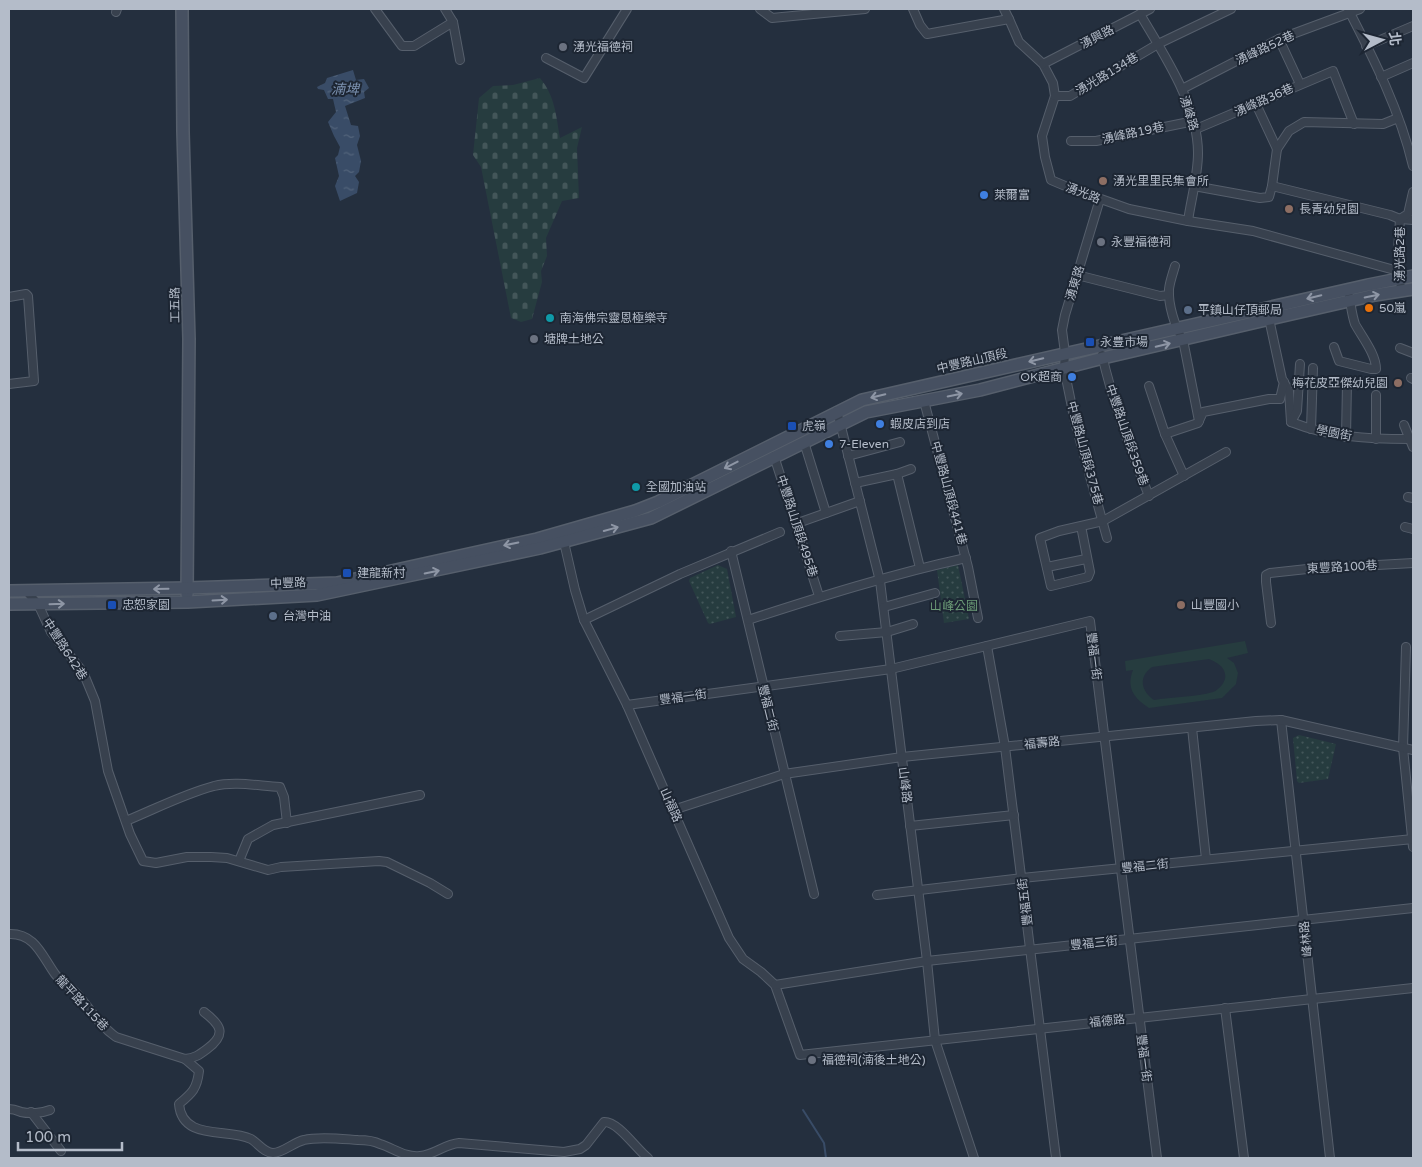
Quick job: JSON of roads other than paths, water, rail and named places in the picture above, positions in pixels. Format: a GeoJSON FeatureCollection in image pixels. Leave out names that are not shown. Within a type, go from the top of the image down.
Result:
{"type":"FeatureCollection","features":[{"type":"Feature","properties":{"kind":"main road","name":"工五路"},"geometry":{"type":"LineString","coordinates":[[182,9],[183,132],[189,321],[188,602]]}},
{"type":"Feature","properties":{"kind":"main road","name":"中豐路山頂段"},"geometry":{"type":"LineString","coordinates":[[561,537],[652,518],[866,412],[980,390],[1102,358],[1182,340],[1399,274],[1413,276]]}},
{"type":"Feature","properties":{"kind":"main road","name":"中豐路山頂段"},"geometry":{"type":"LineString","coordinates":[[561,537],[658,502],[862,400],[1176,328],[1350,301],[1413,289]]}},
{"type":"Feature","properties":{"kind":"main road","name":"中豐路"},"geometry":{"type":"LineString","coordinates":[[9,592],[187,588],[292,590],[317,595],[561,537]]}},
{"type":"Feature","properties":{"kind":"main road","name":"中豐路"},"geometry":{"type":"LineString","coordinates":[[9,604],[188,602],[292,590]]}},
{"type":"Feature","properties":{"kind":"street"},"geometry":{"type":"LineString","coordinates":[[375,9],[402,46],[414,46],[453,22]]}},
{"type":"Feature","properties":{"kind":"street"},"geometry":{"type":"LineString","coordinates":[[445,9],[453,22],[460,60]]}},
{"type":"Feature","properties":{"kind":"street"},"geometry":{"type":"LineString","coordinates":[[546,58],[584,78],[627,9]]}},
{"type":"Feature","properties":{"kind":"street"},"geometry":{"type":"LineString","coordinates":[[760,9],[772,18],[865,9]]}},
{"type":"Feature","properties":{"kind":"street"},"geometry":{"type":"LineString","coordinates":[[913,9],[920,25],[927,34],[1009,19]]}},
{"type":"Feature","properties":{"kind":"street"},"geometry":{"type":"LineString","coordinates":[[1004,9],[1019,42],[1043,64],[1053,83],[1055,96]]}},
{"type":"Feature","properties":{"kind":"street","name":"湧興路"},"geometry":{"type":"LineString","coordinates":[[1043,64],[1150,9]]}},
{"type":"Feature","properties":{"kind":"street","name":"湧光路134巷"},"geometry":{"type":"LineString","coordinates":[[1055,96],[1070,96],[1158,44],[1231,9]]}},
{"type":"Feature","properties":{"kind":"street","name":"湧峰路52巷"},"geometry":{"type":"LineString","coordinates":[[1182,89],[1279,39],[1349,11],[1360,9]]}},
{"type":"Feature","properties":{"kind":"street"},"geometry":{"type":"LineString","coordinates":[[1349,11],[1381,77],[1407,139],[1413,166]]}},
{"type":"Feature","properties":{"kind":"street","name":"湧峰路"},"geometry":{"type":"LineString","coordinates":[[1140,14],[1188,100],[1195,125],[1198,156],[1188,222]]}},
{"type":"Feature","properties":{"kind":"street"},"geometry":{"type":"LineString","coordinates":[[1366,46],[1413,26]]}},
{"type":"Feature","properties":{"kind":"street"},"geometry":{"type":"LineString","coordinates":[[1279,39],[1300,84]]}},
{"type":"Feature","properties":{"kind":"street"},"geometry":{"type":"LineString","coordinates":[[1381,77],[1413,63]]}},
{"type":"Feature","properties":{"kind":"street","name":"湧峰路36巷"},"geometry":{"type":"LineString","coordinates":[[1195,125],[1256,104],[1333,71],[1354,124]]}},
{"type":"Feature","properties":{"kind":"street","name":"湧光路"},"geometry":{"type":"LineString","coordinates":[[1055,96],[1042,136],[1051,180],[1129,210],[1188,222],[1253,231],[1399,274]]}},
{"type":"Feature","properties":{"kind":"street"},"geometry":{"type":"LineString","coordinates":[[1256,104],[1277,149]]}},
{"type":"Feature","properties":{"kind":"street"},"geometry":{"type":"LineString","coordinates":[[1194,186],[1260,198],[1269,197],[1277,149],[1289,131],[1304,122],[1383,124],[1398,118]]}},
{"type":"Feature","properties":{"kind":"street","name":"湧峰路19巷"},"geometry":{"type":"LineString","coordinates":[[1071,141],[1096,141],[1195,125]]}},
{"type":"Feature","properties":{"kind":"street"},"geometry":{"type":"LineString","coordinates":[[1272,186],[1390,215],[1400,220],[1413,220]]}},
{"type":"Feature","properties":{"kind":"street","name":"湧光路2巷"},"geometry":{"type":"LineString","coordinates":[[1401,290],[1399,274],[1400,220],[1408,214],[1413,192]]}},
{"type":"Feature","properties":{"kind":"street","name":"湧東路"},"geometry":{"type":"LineString","coordinates":[[1064,368],[1065,353],[1062,330],[1065,315],[1100,199]]}},
{"type":"Feature","properties":{"kind":"street"},"geometry":{"type":"LineString","coordinates":[[1175,266],[1169,287],[1169,295],[1176,328],[1182,340],[1199,421]]}},
{"type":"Feature","properties":{"kind":"street"},"geometry":{"type":"LineString","coordinates":[[1077,274],[1160,296],[1169,295]]}},
{"type":"Feature","properties":{"kind":"street"},"geometry":{"type":"LineString","coordinates":[[1334,347],[1339,361],[1371,370],[1376,369],[1376,364],[1354,322],[1348,289]]}},
{"type":"Feature","properties":{"kind":"street"},"geometry":{"type":"LineString","coordinates":[[9,297],[26,294],[28,296],[34,381],[9,384]]}},
{"type":"Feature","properties":{"kind":"street"},"geometry":{"type":"LineString","coordinates":[[1268,313],[1284,382],[1289,391],[1291,422]]}},
{"type":"Feature","properties":{"kind":"street","name":"中豐路山頂段359巷"},"geometry":{"type":"LineString","coordinates":[[1100,346],[1114,402],[1149,496]]}},
{"type":"Feature","properties":{"kind":"street"},"geometry":{"type":"LineString","coordinates":[[1400,348],[1413,352]]}},
{"type":"Feature","properties":{"kind":"street"},"geometry":{"type":"LineString","coordinates":[[1291,422],[1297,411],[1300,364]]}},
{"type":"Feature","properties":{"kind":"street","name":"中豐路山頂段375巷"},"geometry":{"type":"LineString","coordinates":[[1064,368],[1076,422],[1107,538]]}},
{"type":"Feature","properties":{"kind":"street"},"geometry":{"type":"LineString","coordinates":[[1310,429],[1313,368]]}},
{"type":"Feature","properties":{"kind":"street"},"geometry":{"type":"LineString","coordinates":[[1166,434],[1198,423],[1203,412],[1269,399],[1280,400],[1284,382]]}},
{"type":"Feature","properties":{"kind":"street"},"geometry":{"type":"LineString","coordinates":[[1346,383],[1346,437]]}},
{"type":"Feature","properties":{"kind":"street"},"geometry":{"type":"LineString","coordinates":[[1149,386],[1166,434],[1184,476]]}},
{"type":"Feature","properties":{"kind":"street"},"geometry":{"type":"LineString","coordinates":[[1376,395],[1376,439]]}},
{"type":"Feature","properties":{"kind":"street","name":"中豐路山頂段441巷"},"geometry":{"type":"LineString","coordinates":[[924,401],[966,558],[978,618]]}},
{"type":"Feature","properties":{"kind":"street","name":"山峰路"},"geometry":{"type":"LineString","coordinates":[[837,411],[880,581],[888,632],[887,646],[927,961],[935,1040],[974,1158]]}},
{"type":"Feature","properties":{"kind":"street","name":"學園街"},"geometry":{"type":"LineString","coordinates":[[1291,422],[1310,429],[1346,437],[1409,439]]}},
{"type":"Feature","properties":{"kind":"street"},"geometry":{"type":"LineString","coordinates":[[1404,425],[1413,447]]}},
{"type":"Feature","properties":{"kind":"street"},"geometry":{"type":"LineString","coordinates":[[804,442],[826,513]]}},
{"type":"Feature","properties":{"kind":"street"},"geometry":{"type":"LineString","coordinates":[[848,456],[900,442]]}},
{"type":"Feature","properties":{"kind":"street"},"geometry":{"type":"LineString","coordinates":[[1082,526],[1086,559],[1090,572],[1088,576],[1050,586],[1040,538],[1059,531],[1103,521],[1226,452]]}},
{"type":"Feature","properties":{"kind":"street","name":"中豐路山頂段495巷"},"geometry":{"type":"LineString","coordinates":[[774,456],[819,596]]}},
{"type":"Feature","properties":{"kind":"street"},"geometry":{"type":"LineString","coordinates":[[856,483],[898,474],[911,469]]}},
{"type":"Feature","properties":{"kind":"street"},"geometry":{"type":"LineString","coordinates":[[898,474],[920,568]]}},
{"type":"Feature","properties":{"kind":"street"},"geometry":{"type":"LineString","coordinates":[[795,524],[860,501]]}},
{"type":"Feature","properties":{"kind":"street"},"geometry":{"type":"LineString","coordinates":[[584,620],[731,551],[780,532]]}},
{"type":"Feature","properties":{"kind":"street","name":"山福路"},"geometry":{"type":"LineString","coordinates":[[561,537],[584,620],[627,705],[729,938],[743,959],[761,972],[775,986],[800,1055]]}},
{"type":"Feature","properties":{"kind":"street","name":"豐福二街"},"geometry":{"type":"LineString","coordinates":[[731,551],[814,894]]}},
{"type":"Feature","properties":{"kind":"street"},"geometry":{"type":"LineString","coordinates":[[748,620],[819,596],[880,581],[920,568],[966,558]]}},
{"type":"Feature","properties":{"kind":"street"},"geometry":{"type":"LineString","coordinates":[[1047,567],[1086,559]]}},
{"type":"Feature","properties":{"kind":"street","name":"東豐路100巷"},"geometry":{"type":"LineString","coordinates":[[1271,623],[1266,582],[1266,575],[1270,573],[1413,563]]}},
{"type":"Feature","properties":{"kind":"street","name":"中豐路642巷"},"geometry":{"type":"LineString","coordinates":[[26,591],[38,604],[51,632],[83,672],[95,701],[108,771],[130,834],[143,861],[156,863],[187,857],[227,858],[239,861]]}},
{"type":"Feature","properties":{"kind":"street"},"geometry":{"type":"LineString","coordinates":[[884,607],[935,593]]}},
{"type":"Feature","properties":{"kind":"street","name":"豐福一街"},"geometry":{"type":"LineString","coordinates":[[627,705],[891,669],[1090,621],[1158,1158]]}},
{"type":"Feature","properties":{"kind":"street"},"geometry":{"type":"LineString","coordinates":[[840,636],[888,632],[913,624]]}},
{"type":"Feature","properties":{"kind":"street","name":"豐福五街"},"geometry":{"type":"LineString","coordinates":[[987,646],[1005,747],[1056,1158]]}},
{"type":"Feature","properties":{"kind":"street"},"geometry":{"type":"LineString","coordinates":[[1406,647],[1402,748],[1413,842]]}},
{"type":"Feature","properties":{"kind":"street","name":"福壽路"},"geometry":{"type":"LineString","coordinates":[[673,810],[784,774],[902,757],[1256,721],[1281,720],[1413,750]]}},
{"type":"Feature","properties":{"kind":"street","name":"峰林路"},"geometry":{"type":"LineString","coordinates":[[1281,720],[1330,1158]]}},
{"type":"Feature","properties":{"kind":"street"},"geometry":{"type":"LineString","coordinates":[[1192,728],[1206,859]]}},
{"type":"Feature","properties":{"kind":"street"},"geometry":{"type":"LineString","coordinates":[[126,821],[214,786],[240,784],[280,786],[284,797],[287,823]]}},
{"type":"Feature","properties":{"kind":"street"},"geometry":{"type":"LineString","coordinates":[[420,795],[274,825],[248,839],[239,861],[268,870],[379,861],[387,862],[422,878],[448,894]]}},
{"type":"Feature","properties":{"kind":"street"},"geometry":{"type":"LineString","coordinates":[[910,826],[1014,815]]}},
{"type":"Feature","properties":{"kind":"street","name":"豐福二街"},"geometry":{"type":"LineString","coordinates":[[877,896],[1022,878],[1206,859],[1413,842]]}},
{"type":"Feature","properties":{"kind":"street","name":"豐福三街"},"geometry":{"type":"LineString","coordinates":[[775,986],[927,961],[1413,908]]}},
{"type":"Feature","properties":{"kind":"street","name":"龍平路115巷"},"geometry":{"type":"LineString","coordinates":[[9,934],[16,934],[35,942],[56,975],[77,993],[108,1032],[116,1037],[185,1058]]}},
{"type":"Feature","properties":{"kind":"street","name":"福德路"},"geometry":{"type":"LineString","coordinates":[[800,1055],[1413,988]]}},
{"type":"Feature","properties":{"kind":"street"},"geometry":{"type":"LineString","coordinates":[[1225,1008],[1244,1158]]}},
{"type":"Feature","properties":{"kind":"street"},"geometry":{"type":"LineString","coordinates":[[185,1058],[194,1058],[218,1040],[221,1031],[216,1022],[204,1012]]}},
{"type":"Feature","properties":{"kind":"street"},"geometry":{"type":"LineString","coordinates":[[185,1058],[199,1071],[198,1084],[192,1093],[179,1104],[180,1112],[186,1123],[196,1128],[234,1134],[251,1140],[273,1153],[281,1151],[291,1144],[313,1139],[359,1140],[380,1144],[418,1157],[432,1154],[452,1144],[459,1143],[564,1152],[580,1149],[586,1145],[604,1122],[608,1122],[616,1126],[648,1158]]}},
{"type":"Feature","properties":{"kind":"street"},"geometry":{"type":"LineString","coordinates":[[9,1109],[41,1113],[50,1110]]}},
{"type":"Feature","properties":{"kind":"street"},"geometry":{"type":"LineString","coordinates":[[31,1112],[61,1151]]}},
{"type":"Feature","properties":{"kind":"water","name":"湳埤"},"geometry":{"type":"Polygon","coordinates":[[[353,70],[356,80],[364,79],[369,88],[364,92],[365,98],[345,106],[351,125],[358,126],[360,136],[357,145],[361,161],[359,172],[355,176],[359,182],[357,193],[340,201],[335,186],[339,176],[335,158],[340,147],[328,122],[336,112],[333,99],[328,99],[324,90],[317,87],[325,83],[327,78],[353,70]]]}},
{"type":"Feature","properties":{"kind":"waterway"},"geometry":{"type":"LineString","coordinates":[[803,1110],[824,1143],[826,1158]]}},
{"type":"Feature","properties":{"kind":"place","name":"湧光福德祠"},"geometry":{"type":"Point","coordinates":[563,47]}},
{"type":"Feature","properties":{"kind":"place","name":"湧光里里民集會所"},"geometry":{"type":"Point","coordinates":[1103,181]}},
{"type":"Feature","properties":{"kind":"place","name":"萊爾富"},"geometry":{"type":"Point","coordinates":[984,195]}},
{"type":"Feature","properties":{"kind":"place","name":"長青幼兒園"},"geometry":{"type":"Point","coordinates":[1289,209]}},
{"type":"Feature","properties":{"kind":"place","name":"永豐福德祠"},"geometry":{"type":"Point","coordinates":[1101,242]}},
{"type":"Feature","properties":{"kind":"place","name":"50嵐"},"geometry":{"type":"Point","coordinates":[1369,308]}},
{"type":"Feature","properties":{"kind":"place","name":"平鎮山仔頂郵局"},"geometry":{"type":"Point","coordinates":[1188,310]}},
{"type":"Feature","properties":{"kind":"place","name":"南海佛宗靈恩極樂寺"},"geometry":{"type":"Point","coordinates":[550,318]}},
{"type":"Feature","properties":{"kind":"place","name":"塘牌土地公"},"geometry":{"type":"Point","coordinates":[534,339]}},
{"type":"Feature","properties":{"kind":"place","name":"永豊市場"},"geometry":{"type":"Point","coordinates":[1090,342]}},
{"type":"Feature","properties":{"kind":"place","name":"OK超商"},"geometry":{"type":"Point","coordinates":[1072,377]}},
{"type":"Feature","properties":{"kind":"place","name":"梅花皮亞傑幼兒園"},"geometry":{"type":"Point","coordinates":[1398,383]}},
{"type":"Feature","properties":{"kind":"place","name":"蝦皮店到店"},"geometry":{"type":"Point","coordinates":[880,424]}},
{"type":"Feature","properties":{"kind":"place","name":"虎嶺"},"geometry":{"type":"Point","coordinates":[792,426]}},
{"type":"Feature","properties":{"kind":"place","name":"7-Eleven"},"geometry":{"type":"Point","coordinates":[829,444]}},
{"type":"Feature","properties":{"kind":"place","name":"全國加油站"},"geometry":{"type":"Point","coordinates":[636,487]}},
{"type":"Feature","properties":{"kind":"place","name":"建龍新村"},"geometry":{"type":"Point","coordinates":[347,573]}},
{"type":"Feature","properties":{"kind":"place","name":"忠恕家園"},"geometry":{"type":"Point","coordinates":[112,605]}},
{"type":"Feature","properties":{"kind":"place","name":"山豐國小"},"geometry":{"type":"Point","coordinates":[1181,605]}},
{"type":"Feature","properties":{"kind":"place","name":"台灣中油"},"geometry":{"type":"Point","coordinates":[273,616]}},
{"type":"Feature","properties":{"kind":"place","name":"福德祠(湳後土地公)"},"geometry":{"type":"Point","coordinates":[812,1060]}},
{"type":"Feature","properties":{"kind":"park label","name":"山峰公園"},"geometry":{"type":"Point","coordinates":[954,606]}}]}
